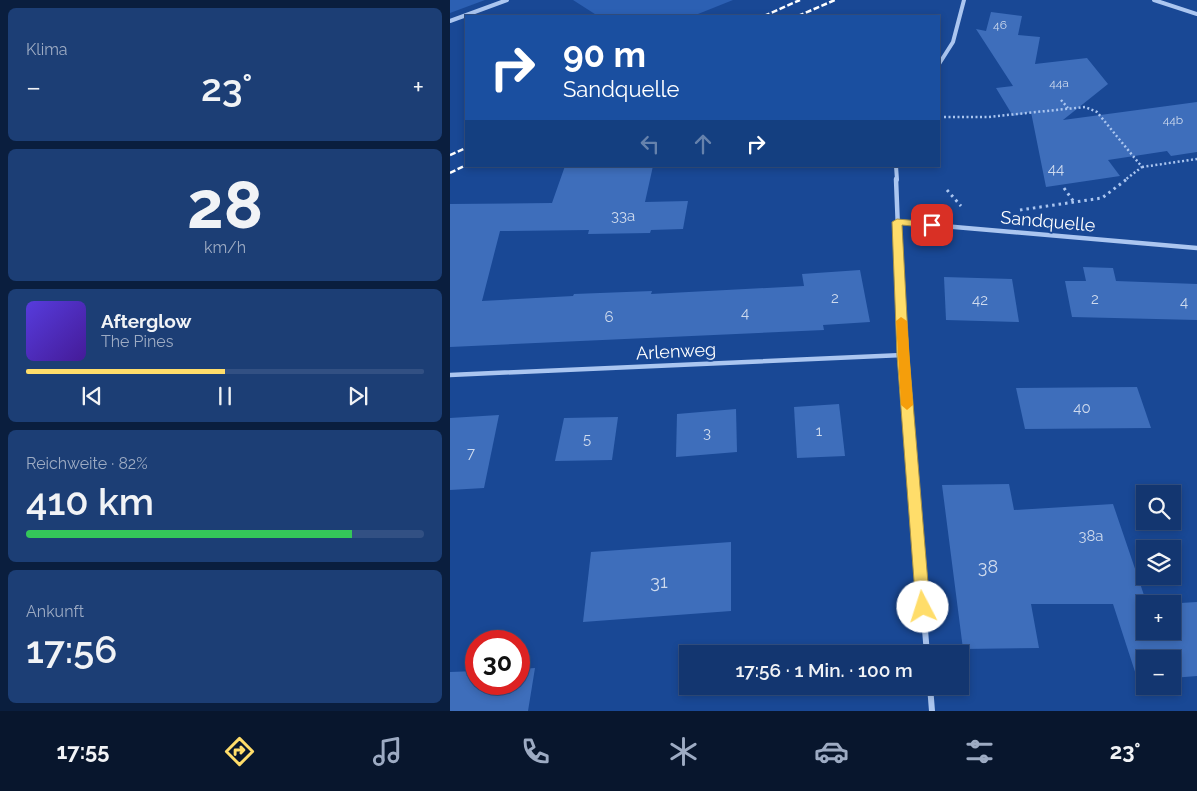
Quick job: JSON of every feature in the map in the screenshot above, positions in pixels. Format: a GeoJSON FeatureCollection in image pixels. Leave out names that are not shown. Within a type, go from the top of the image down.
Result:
{"type":"FeatureCollection","features":[{"type":"Feature","properties":{"kind":"street"},"geometry":{"type":"LineString","coordinates":[[466,15],[506,0]]}},
{"type":"Feature","properties":{"kind":"street"},"geometry":{"type":"LineString","coordinates":[[940,63],[949,52],[957,34],[964,0]]}},
{"type":"Feature","properties":{"kind":"street"},"geometry":{"type":"LineString","coordinates":[[1154,0],[1197,14]]}},
{"type":"Feature","properties":{"kind":"street"},"geometry":{"type":"LineString","coordinates":[[450,21],[465,15]]}},
{"type":"Feature","properties":{"kind":"street"},"geometry":{"type":"LineString","coordinates":[[896,167],[903,355],[926,645]]}},
{"type":"Feature","properties":{"kind":"street","name":"Sandquelle"},"geometry":{"type":"LineString","coordinates":[[897,222],[1197,248]]}},
{"type":"Feature","properties":{"kind":"street","name":"Arlenweg"},"geometry":{"type":"LineString","coordinates":[[450,375],[903,355]]}},
{"type":"Feature","properties":{"kind":"street"},"geometry":{"type":"LineString","coordinates":[[931,695],[932,711]]}},
{"type":"Feature","properties":{"kind":"path"},"geometry":{"type":"LineString","coordinates":[[1061,100],[1068,108]]}},
{"type":"Feature","properties":{"kind":"path"},"geometry":{"type":"LineString","coordinates":[[944,117],[988,117],[1085,107],[1097,112],[1142,167]]}},
{"type":"Feature","properties":{"kind":"path"},"geometry":{"type":"LineString","coordinates":[[1018,210],[1102,198],[1142,167],[1197,159]]}},
{"type":"Feature","properties":{"kind":"path"},"geometry":{"type":"LineString","coordinates":[[1064,188],[1074,202]]}},
{"type":"Feature","properties":{"kind":"path"},"geometry":{"type":"LineString","coordinates":[[947,190],[971,217],[970,228]]}},
{"type":"Feature","properties":{"kind":"shaded area"},"geometry":{"type":"Polygon","coordinates":[[[450,0],[485,0],[450,13],[450,0]]]}},
{"type":"Feature","properties":{"kind":"shaded area"},"geometry":{"type":"Polygon","coordinates":[[[573,0],[733,0],[696,15],[596,15],[573,0]]]}},
{"type":"Feature","properties":{"kind":"building"},"geometry":{"type":"Polygon","coordinates":[[[991,12],[1022,16],[1018,35],[1040,37],[1035,64],[1087,58],[1108,84],[1063,120],[1197,102],[1197,152],[1171,156],[1167,151],[1108,160],[1120,176],[1046,187],[1031,112],[1013,116],[996,88],[1013,86],[976,29],[986,31],[991,12]]]}},
{"type":"Feature","properties":{"kind":"building"},"geometry":{"type":"Polygon","coordinates":[[[565,167],[653,167],[645,202],[688,201],[683,229],[651,230],[650,233],[588,234],[589,230],[500,231],[482,301],[573,296],[574,294],[652,291],[651,294],[804,286],[802,274],[860,270],[870,322],[823,325],[824,330],[450,347],[450,204],[552,203],[565,167]]]}},
{"type":"Feature","properties":{"kind":"building"},"geometry":{"type":"Polygon","coordinates":[[[1083,267],[1113,268],[1116,281],[1197,284],[1197,320],[1072,317],[1065,281],[1086,281],[1083,267]]]}},
{"type":"Feature","properties":{"kind":"building"},"geometry":{"type":"Polygon","coordinates":[[[944,277],[1012,279],[1019,322],[946,320],[944,277]]]}},
{"type":"Feature","properties":{"kind":"building"},"geometry":{"type":"Polygon","coordinates":[[[1137,387],[1151,428],[1025,429],[1016,388],[1137,387]]]}},
{"type":"Feature","properties":{"kind":"building"},"geometry":{"type":"Polygon","coordinates":[[[839,404],[845,456],[797,458],[794,407],[839,404]]]}},
{"type":"Feature","properties":{"kind":"building"},"geometry":{"type":"Polygon","coordinates":[[[736,409],[737,452],[676,457],[677,414],[736,409]]]}},
{"type":"Feature","properties":{"kind":"building"},"geometry":{"type":"Polygon","coordinates":[[[499,415],[484,488],[450,490],[450,418],[499,415]]]}},
{"type":"Feature","properties":{"kind":"building"},"geometry":{"type":"Polygon","coordinates":[[[618,417],[612,460],[555,461],[564,418],[618,417]]]}},
{"type":"Feature","properties":{"kind":"building"},"geometry":{"type":"Polygon","coordinates":[[[1009,484],[1014,510],[1113,504],[1136,572],[1136,585],[1141,585],[1144,595],[1136,595],[1136,640],[1181,640],[1181,603],[1197,602],[1197,676],[1181,677],[1181,650],[1136,650],[1136,675],[1113,604],[1031,604],[1039,648],[969,649],[969,645],[962,645],[942,485],[1009,484]]]}},
{"type":"Feature","properties":{"kind":"building"},"geometry":{"type":"Polygon","coordinates":[[[731,542],[731,611],[583,622],[591,552],[731,542]]]}},
{"type":"Feature","properties":{"kind":"building"},"geometry":{"type":"Polygon","coordinates":[[[530,668],[535,668],[528,711],[450,711],[450,672],[465,671],[465,695],[530,695],[530,668]]]}},
{"type":"Feature","properties":{"kind":"railway"},"geometry":{"type":"LineString","coordinates":[[766,15],[800,0]]}},
{"type":"Feature","properties":{"kind":"railway"},"geometry":{"type":"LineString","coordinates":[[800,15],[835,0]]}},
{"type":"Feature","properties":{"kind":"railway"},"geometry":{"type":"LineString","coordinates":[[450,155],[465,148]]}},
{"type":"Feature","properties":{"kind":"railway"},"geometry":{"type":"LineString","coordinates":[[450,173],[465,166]]}},
{"type":"Feature","properties":{"kind":"slow traffic"},"geometry":{"type":"LineString","coordinates":[[901,321],[907,405]]}},
{"type":"Feature","properties":{"kind":"route"},"geometry":{"type":"LineString","coordinates":[[923,607],[903,355],[897,222],[932,225]]}}]}
